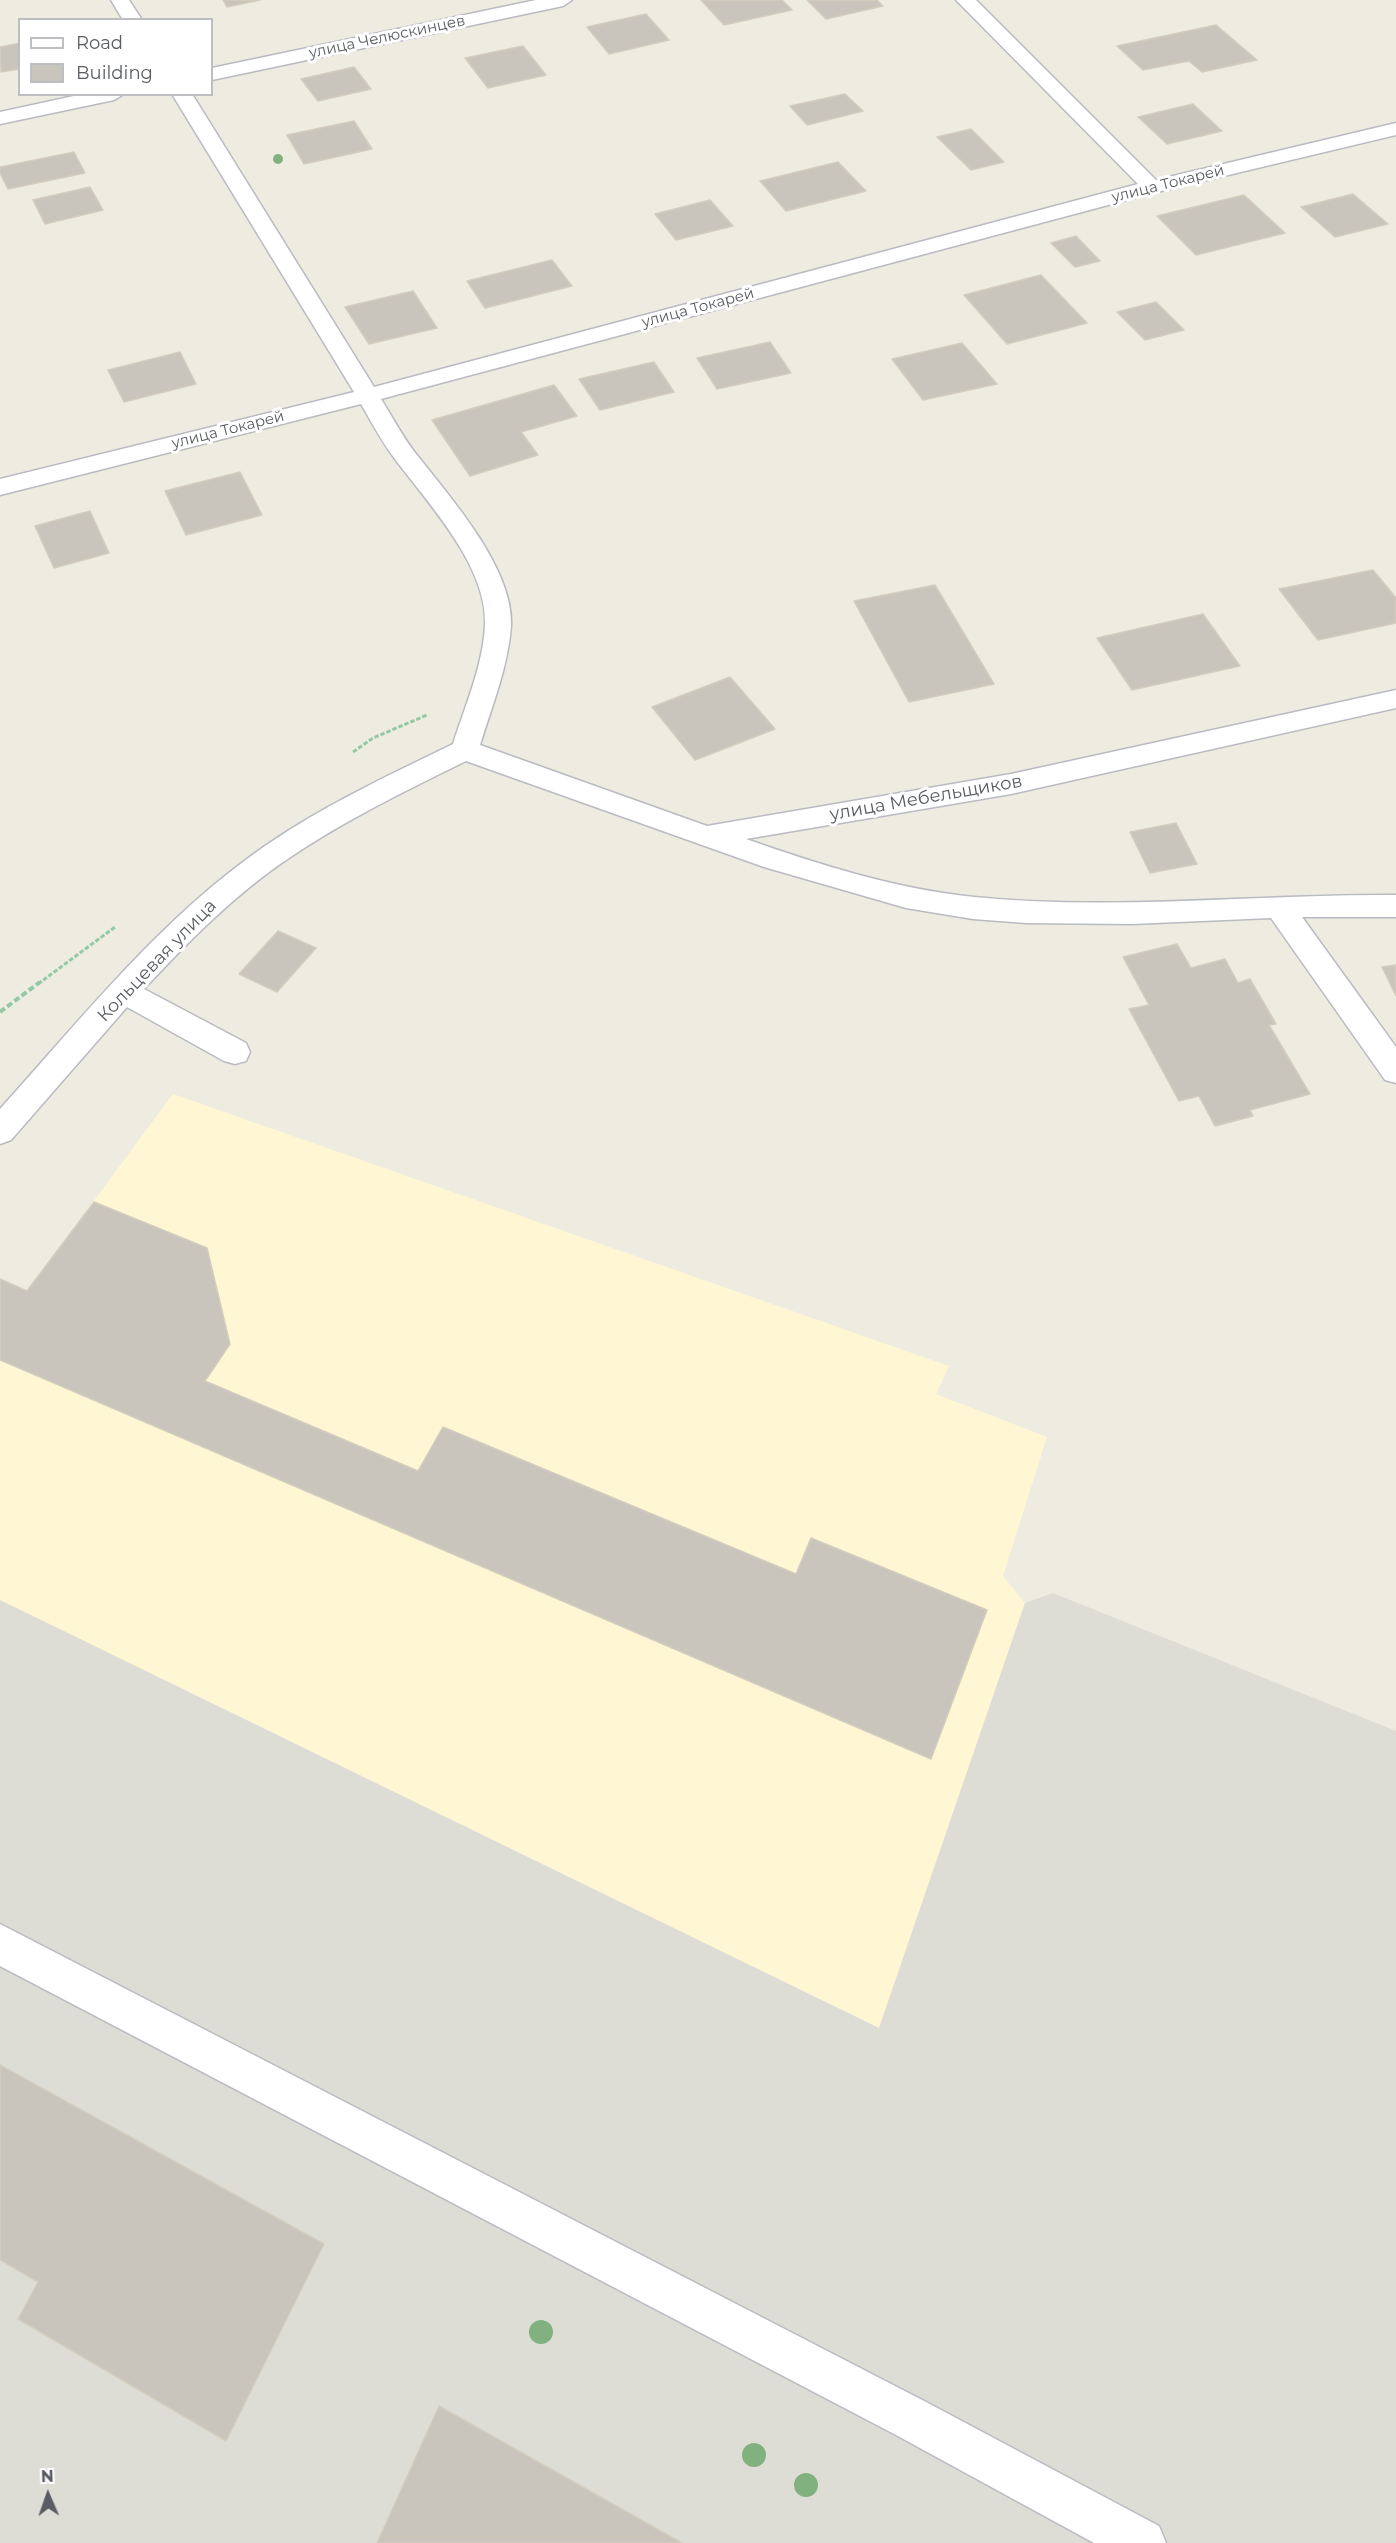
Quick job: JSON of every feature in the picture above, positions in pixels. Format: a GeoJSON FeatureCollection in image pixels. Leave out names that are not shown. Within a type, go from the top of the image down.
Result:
{"type":"FeatureCollection","features":[{"type":"Feature","properties":{"kind":"street"},"geometry":{"type":"LineString","coordinates":[[120,0],[132,18]]}},
{"type":"Feature","properties":{"kind":"street","name":"улица Челюскинцев"},"geometry":{"type":"LineString","coordinates":[[213,74],[563,0]]}},
{"type":"Feature","properties":{"kind":"street"},"geometry":{"type":"LineString","coordinates":[[965,0],[1152,187]]}},
{"type":"Feature","properties":{"kind":"street"},"geometry":{"type":"LineString","coordinates":[[0,118],[104,96]]}},
{"type":"Feature","properties":{"kind":"street"},"geometry":{"type":"LineString","coordinates":[[183,96],[402,452],[457,520],[495,593],[498,624],[493,660],[465,750]]}},
{"type":"Feature","properties":{"kind":"street","name":"улица Токарей"},"geometry":{"type":"LineString","coordinates":[[0,487],[367,396],[1152,187],[1396,129]]}},
{"type":"Feature","properties":{"kind":"street","name":"улица Мебельщиков"},"geometry":{"type":"LineString","coordinates":[[465,750],[706,836],[1011,784],[1396,699]]}},
{"type":"Feature","properties":{"kind":"street","name":"Кольцевая улица"},"geometry":{"type":"LineString","coordinates":[[0,1131],[124,992],[185,928],[217,899],[273,855],[346,808],[465,750]]}},
{"type":"Feature","properties":{"kind":"street"},"geometry":{"type":"LineString","coordinates":[[706,836],[803,870],[865,887],[972,908],[1067,914],[1396,906]]}},
{"type":"Feature","properties":{"kind":"street"},"geometry":{"type":"LineString","coordinates":[[1280,909],[1396,1071]]}},
{"type":"Feature","properties":{"kind":"street"},"geometry":{"type":"LineString","coordinates":[[124,992],[235,1052]]}},
{"type":"Feature","properties":{"kind":"street"},"geometry":{"type":"LineString","coordinates":[[0,1944],[891,2408],[1142,2543]]}},
{"type":"Feature","properties":{"kind":"shaded area"},"geometry":{"type":"Polygon","coordinates":[[[173,1094],[949,1366],[936,1394],[1047,1437],[1003,1576],[1025,1603],[879,2028],[0,1600],[0,1280],[27,1291],[173,1094]]]}},
{"type":"Feature","properties":{"kind":"shaded area"},"geometry":{"type":"Polygon","coordinates":[[[1053,1593],[1396,1731],[1396,2543],[0,2543],[0,1600],[879,2028],[1025,1603],[1053,1593]]]}},
{"type":"Feature","properties":{"kind":"building"},"geometry":{"type":"Polygon","coordinates":[[[223,0],[260,0],[227,7],[223,0]]]}},
{"type":"Feature","properties":{"kind":"building"},"geometry":{"type":"Polygon","coordinates":[[[701,0],[782,0],[792,10],[724,25],[701,0]]]}},
{"type":"Feature","properties":{"kind":"building"},"geometry":{"type":"Polygon","coordinates":[[[807,0],[877,0],[883,6],[826,19],[807,0]]]}},
{"type":"Feature","properties":{"kind":"building"},"geometry":{"type":"Polygon","coordinates":[[[646,14],[669,40],[609,54],[587,27],[646,14]]]}},
{"type":"Feature","properties":{"kind":"building"},"geometry":{"type":"Polygon","coordinates":[[[1216,25],[1257,60],[1202,72],[1189,61],[1143,70],[1117,46],[1216,25]]]}},
{"type":"Feature","properties":{"kind":"building"},"geometry":{"type":"Polygon","coordinates":[[[18,43],[18,69],[1,72],[0,47],[18,43]]]}},
{"type":"Feature","properties":{"kind":"building"},"geometry":{"type":"Polygon","coordinates":[[[523,46],[546,75],[488,88],[465,58],[523,46]]]}},
{"type":"Feature","properties":{"kind":"building"},"geometry":{"type":"Polygon","coordinates":[[[354,67],[371,89],[318,101],[301,79],[354,67]]]}},
{"type":"Feature","properties":{"kind":"building"},"geometry":{"type":"Polygon","coordinates":[[[845,94],[863,111],[807,125],[790,106],[845,94]]]}},
{"type":"Feature","properties":{"kind":"building"},"geometry":{"type":"Polygon","coordinates":[[[1193,104],[1222,131],[1167,144],[1138,117],[1193,104]]]}},
{"type":"Feature","properties":{"kind":"building"},"geometry":{"type":"Polygon","coordinates":[[[354,121],[372,149],[304,164],[287,135],[354,121]]]}},
{"type":"Feature","properties":{"kind":"building"},"geometry":{"type":"Polygon","coordinates":[[[971,129],[1004,162],[971,170],[937,137],[971,129]]]}},
{"type":"Feature","properties":{"kind":"building"},"geometry":{"type":"Polygon","coordinates":[[[74,152],[85,173],[8,189],[0,173],[0,167],[74,152]]]}},
{"type":"Feature","properties":{"kind":"building"},"geometry":{"type":"Polygon","coordinates":[[[838,162],[866,191],[786,211],[760,181],[838,162]]]}},
{"type":"Feature","properties":{"kind":"building"},"geometry":{"type":"Polygon","coordinates":[[[90,187],[103,210],[45,224],[33,200],[90,187]]]}},
{"type":"Feature","properties":{"kind":"building"},"geometry":{"type":"Polygon","coordinates":[[[1353,194],[1388,224],[1335,237],[1301,207],[1353,194]]]}},
{"type":"Feature","properties":{"kind":"building"},"geometry":{"type":"Polygon","coordinates":[[[1244,195],[1285,233],[1196,255],[1157,216],[1244,195]]]}},
{"type":"Feature","properties":{"kind":"building"},"geometry":{"type":"Polygon","coordinates":[[[710,200],[733,226],[676,240],[655,214],[710,200]]]}},
{"type":"Feature","properties":{"kind":"building"},"geometry":{"type":"Polygon","coordinates":[[[1076,236],[1100,261],[1075,267],[1051,243],[1076,236]]]}},
{"type":"Feature","properties":{"kind":"building"},"geometry":{"type":"Polygon","coordinates":[[[552,260],[572,286],[485,308],[467,281],[552,260]]]}},
{"type":"Feature","properties":{"kind":"building"},"geometry":{"type":"Polygon","coordinates":[[[1041,275],[1087,323],[1007,344],[964,295],[1041,275]]]}},
{"type":"Feature","properties":{"kind":"building"},"geometry":{"type":"Polygon","coordinates":[[[413,291],[437,328],[369,344],[345,307],[413,291]]]}},
{"type":"Feature","properties":{"kind":"building"},"geometry":{"type":"Polygon","coordinates":[[[1156,302],[1184,330],[1145,340],[1117,312],[1156,302]]]}},
{"type":"Feature","properties":{"kind":"building"},"geometry":{"type":"Polygon","coordinates":[[[770,342],[791,373],[717,389],[697,358],[770,342]]]}},
{"type":"Feature","properties":{"kind":"building"},"geometry":{"type":"Polygon","coordinates":[[[962,343],[997,384],[923,400],[892,359],[962,343]]]}},
{"type":"Feature","properties":{"kind":"building"},"geometry":{"type":"Polygon","coordinates":[[[180,352],[196,384],[124,402],[108,370],[180,352]]]}},
{"type":"Feature","properties":{"kind":"building"},"geometry":{"type":"Polygon","coordinates":[[[654,362],[674,392],[600,410],[579,379],[654,362]]]}},
{"type":"Feature","properties":{"kind":"building"},"geometry":{"type":"Polygon","coordinates":[[[554,385],[577,416],[521,432],[538,455],[470,476],[432,420],[554,385]]]}},
{"type":"Feature","properties":{"kind":"building"},"geometry":{"type":"Polygon","coordinates":[[[240,472],[262,515],[186,535],[165,491],[240,472]]]}},
{"type":"Feature","properties":{"kind":"building"},"geometry":{"type":"Polygon","coordinates":[[[90,511],[109,553],[54,568],[35,526],[90,511]]]}},
{"type":"Feature","properties":{"kind":"building"},"geometry":{"type":"Polygon","coordinates":[[[1373,570],[1396,598],[1396,623],[1318,640],[1279,589],[1373,570]]]}},
{"type":"Feature","properties":{"kind":"building"},"geometry":{"type":"Polygon","coordinates":[[[935,585],[994,684],[909,702],[854,601],[935,585]]]}},
{"type":"Feature","properties":{"kind":"building"},"geometry":{"type":"Polygon","coordinates":[[[1203,614],[1240,666],[1132,690],[1097,638],[1203,614]]]}},
{"type":"Feature","properties":{"kind":"building"},"geometry":{"type":"Polygon","coordinates":[[[730,677],[775,729],[695,760],[652,707],[730,677]]]}},
{"type":"Feature","properties":{"kind":"building"},"geometry":{"type":"Polygon","coordinates":[[[1176,823],[1197,864],[1150,873],[1130,832],[1176,823]]]}},
{"type":"Feature","properties":{"kind":"building"},"geometry":{"type":"Polygon","coordinates":[[[278,931],[316,948],[277,992],[239,974],[278,931]]]}},
{"type":"Feature","properties":{"kind":"building"},"geometry":{"type":"Polygon","coordinates":[[[1177,944],[1191,968],[1225,959],[1238,983],[1250,979],[1276,1024],[1269,1025],[1310,1094],[1250,1110],[1253,1116],[1215,1126],[1199,1096],[1179,1101],[1129,1009],[1149,1005],[1123,957],[1177,944]]]}},
{"type":"Feature","properties":{"kind":"building"},"geometry":{"type":"Polygon","coordinates":[[[1396,965],[1396,996],[1382,967],[1396,965]]]}},
{"type":"Feature","properties":{"kind":"building"},"geometry":{"type":"Polygon","coordinates":[[[94,1202],[207,1248],[230,1344],[205,1381],[418,1471],[443,1427],[796,1574],[811,1538],[987,1610],[931,1759],[0,1360],[0,1279],[27,1291],[94,1202]]]}},
{"type":"Feature","properties":{"kind":"building"},"geometry":{"type":"Polygon","coordinates":[[[0,2065],[324,2244],[226,2441],[18,2319],[38,2282],[0,2260],[0,2065]]]}},
{"type":"Feature","properties":{"kind":"building"},"geometry":{"type":"Polygon","coordinates":[[[439,2406],[682,2543],[377,2543],[439,2406]]]}}]}
